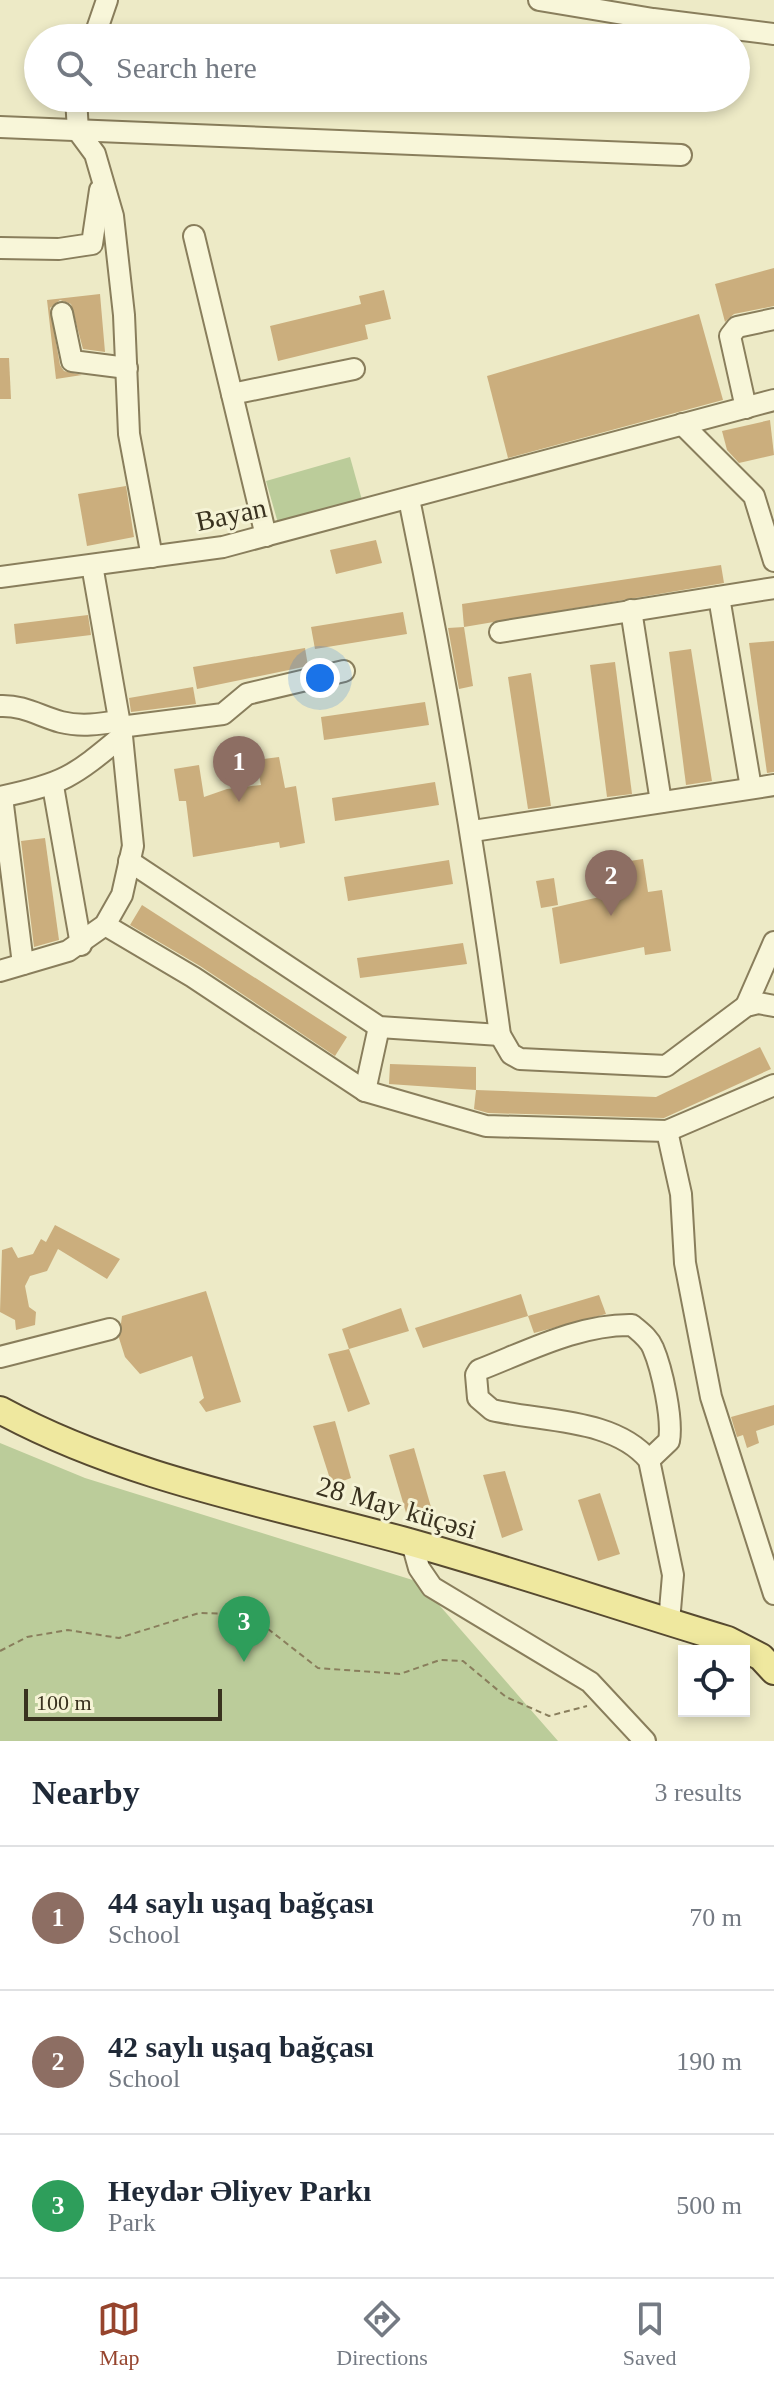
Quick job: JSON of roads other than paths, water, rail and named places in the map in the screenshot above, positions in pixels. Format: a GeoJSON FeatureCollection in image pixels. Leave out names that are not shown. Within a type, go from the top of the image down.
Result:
{"type":"FeatureCollection","features":[{"type":"Feature","properties":{"kind":"main road","name":"28 May küçəsi"},"geometry":{"type":"LineString","coordinates":[[0,1410],[53,1439],[125,1466],[412,1543],[728,1640],[761,1657],[774,1671]]}},
{"type":"Feature","properties":{"kind":"street"},"geometry":{"type":"LineString","coordinates":[[99,24],[107,0]]}},
{"type":"Feature","properties":{"kind":"street"},"geometry":{"type":"LineString","coordinates":[[539,0],[693,24]]}},
{"type":"Feature","properties":{"kind":"street"},"geometry":{"type":"LineString","coordinates":[[750,31],[774,34]]}},
{"type":"Feature","properties":{"kind":"street"},"geometry":{"type":"LineString","coordinates":[[77,112],[78,131],[95,154],[113,216],[127,368],[129,434],[152,557]]}},
{"type":"Feature","properties":{"kind":"street"},"geometry":{"type":"LineString","coordinates":[[0,127],[681,155]]}},
{"type":"Feature","properties":{"kind":"street"},"geometry":{"type":"LineString","coordinates":[[0,248],[59,249],[92,244],[96,237],[102,173]]}},
{"type":"Feature","properties":{"kind":"street"},"geometry":{"type":"LineString","coordinates":[[194,236],[266,536]]}},
{"type":"Feature","properties":{"kind":"street"},"geometry":{"type":"LineString","coordinates":[[62,313],[72,361],[127,368]]}},
{"type":"Feature","properties":{"kind":"street"},"geometry":{"type":"LineString","coordinates":[[746,408],[730,336],[737,327],[774,319]]}},
{"type":"Feature","properties":{"kind":"street"},"geometry":{"type":"LineString","coordinates":[[232,394],[354,369]]}},
{"type":"Feature","properties":{"kind":"street","name":"Bayan"},"geometry":{"type":"LineString","coordinates":[[0,577],[223,547],[774,400]]}},
{"type":"Feature","properties":{"kind":"street"},"geometry":{"type":"LineString","coordinates":[[682,424],[754,496],[772,549]]}},
{"type":"Feature","properties":{"kind":"street"},"geometry":{"type":"LineString","coordinates":[[409,499],[455,754],[473,831],[500,1035],[511,1054],[520,1059],[666,1066],[746,1006],[758,1003],[774,1006]]}},
{"type":"Feature","properties":{"kind":"street"},"geometry":{"type":"LineString","coordinates":[[0,971],[81,945],[105,925],[122,895],[133,846],[120,728],[92,565]]}},
{"type":"Feature","properties":{"kind":"street"},"geometry":{"type":"LineString","coordinates":[[500,632],[774,588]]}},
{"type":"Feature","properties":{"kind":"street"},"geometry":{"type":"LineString","coordinates":[[719,597],[751,788]]}},
{"type":"Feature","properties":{"kind":"street"},"geometry":{"type":"LineString","coordinates":[[631,610],[661,802]]}},
{"type":"Feature","properties":{"kind":"street"},"geometry":{"type":"LineString","coordinates":[[0,706],[20,706],[62,722],[120,728],[223,714],[247,694],[344,671]]}},
{"type":"Feature","properties":{"kind":"street"},"geometry":{"type":"LineString","coordinates":[[23,964],[1,797],[53,786],[77,773],[120,728]]}},
{"type":"Feature","properties":{"kind":"street"},"geometry":{"type":"LineString","coordinates":[[473,831],[774,785]]}},
{"type":"Feature","properties":{"kind":"street"},"geometry":{"type":"LineString","coordinates":[[53,786],[81,945]]}},
{"type":"Feature","properties":{"kind":"street"},"geometry":{"type":"LineString","coordinates":[[129,861],[379,1027],[500,1035]]}},
{"type":"Feature","properties":{"kind":"street"},"geometry":{"type":"LineString","coordinates":[[105,925],[193,977],[365,1091],[486,1126],[667,1131],[774,1085]]}},
{"type":"Feature","properties":{"kind":"street"},"geometry":{"type":"LineString","coordinates":[[746,1006],[774,942]]}},
{"type":"Feature","properties":{"kind":"street"},"geometry":{"type":"LineString","coordinates":[[365,1091],[379,1027]]}},
{"type":"Feature","properties":{"kind":"street"},"geometry":{"type":"LineString","coordinates":[[667,1131],[681,1194],[685,1263],[711,1397],[774,1594]]}},
{"type":"Feature","properties":{"kind":"street"},"geometry":{"type":"LineString","coordinates":[[649,1460],[669,1441],[670,1421],[653,1349],[632,1325],[600,1326],[547,1343],[479,1370],[476,1375],[478,1398],[492,1410],[614,1434],[634,1444],[649,1460],[673,1575],[669,1622]]}},
{"type":"Feature","properties":{"kind":"street"},"geometry":{"type":"LineString","coordinates":[[0,1357],[110,1329]]}},
{"type":"Feature","properties":{"kind":"street"},"geometry":{"type":"LineString","coordinates":[[412,1543],[419,1568],[432,1587],[590,1682],[645,1741]]}},
{"type":"Feature","properties":{"kind":"place","name":"44 saylı uşaq bağçası"},"geometry":{"type":"Point","coordinates":[239,802]}},
{"type":"Feature","properties":{"kind":"place","name":"42 saylı uşaq bağçası"},"geometry":{"type":"Point","coordinates":[611,916]}},
{"type":"Feature","properties":{"kind":"place","name":"Heydər Əliyev Parkı"},"geometry":{"type":"Point","coordinates":[244,1662]}}]}
